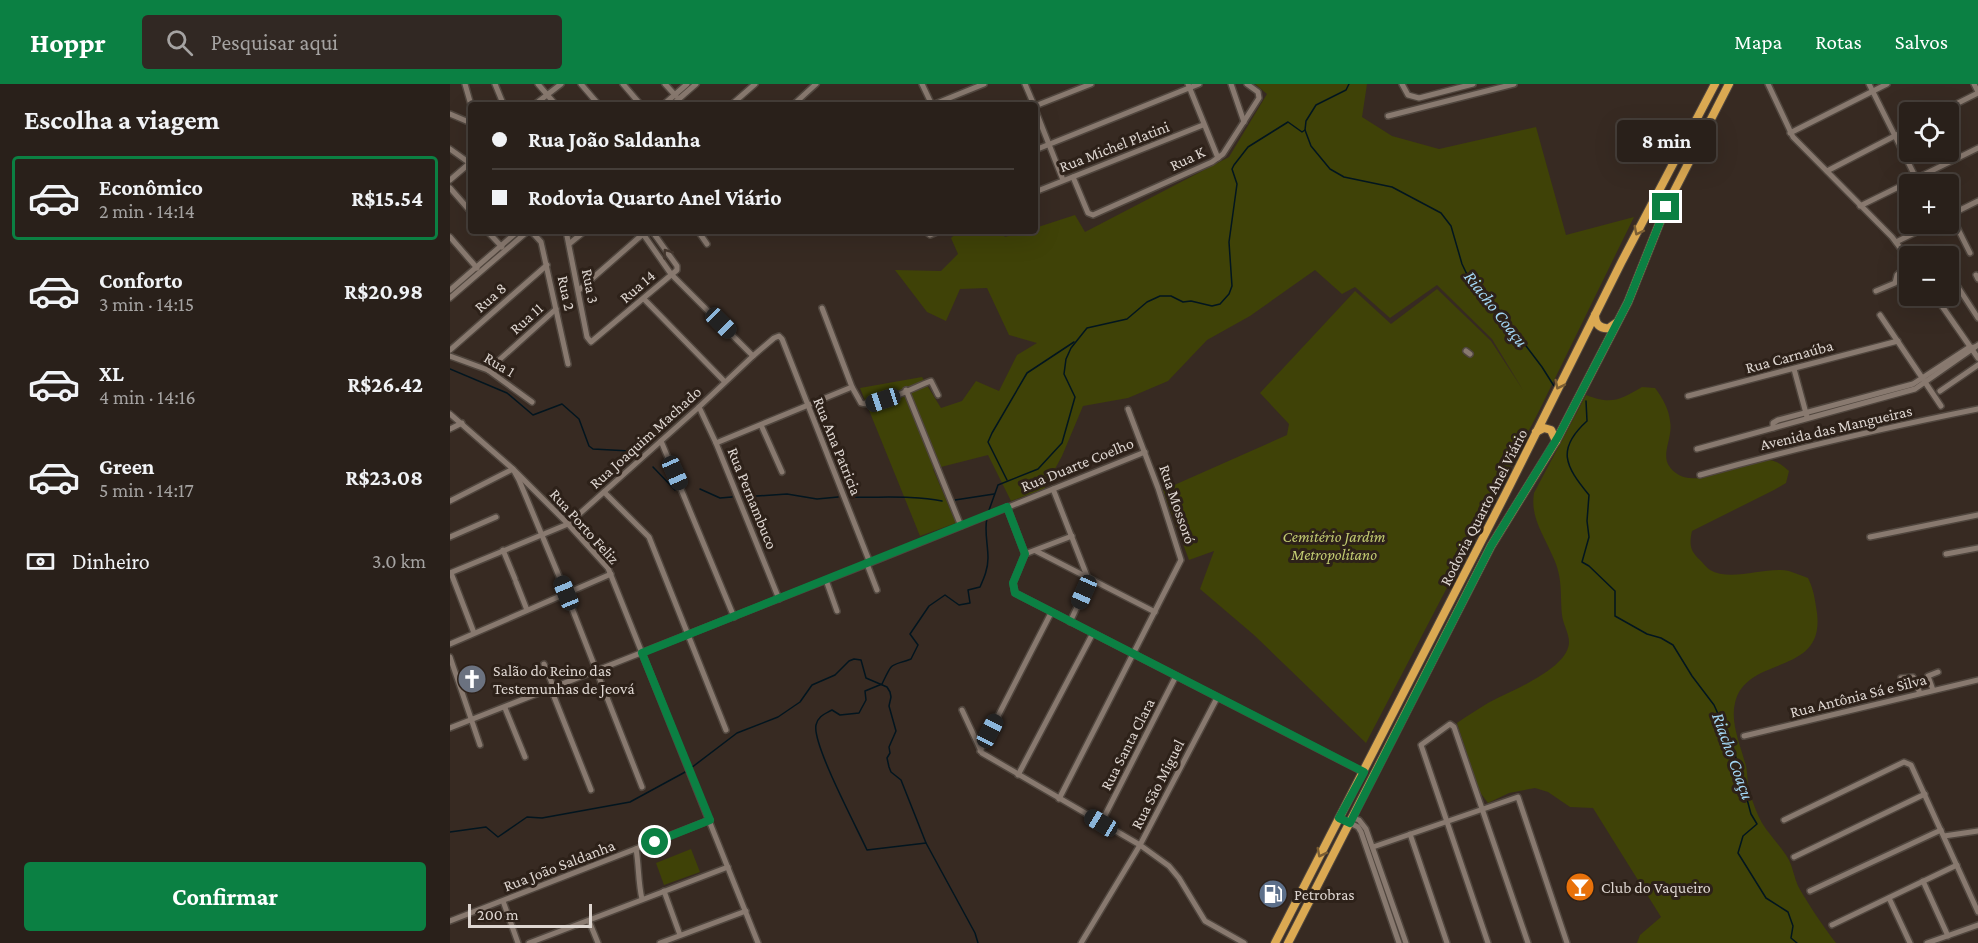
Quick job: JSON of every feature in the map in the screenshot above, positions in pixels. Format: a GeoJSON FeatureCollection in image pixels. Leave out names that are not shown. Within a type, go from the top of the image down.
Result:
{"type":"FeatureCollection","features":[{"type":"Feature","properties":{"kind":"highway","name":"Rodovia Quarto Anel Viário"},"geometry":{"type":"LineString","coordinates":[[1275,943],[1715,84]]}},
{"type":"Feature","properties":{"kind":"highway","name":"Rodovia Quarto Anel Viário"},"geometry":{"type":"LineString","coordinates":[[1288,943],[1491,546],[1556,441],[1628,302],[1666,207],[1729,84]]}},
{"type":"Feature","properties":{"kind":"highway"},"geometry":{"type":"LineString","coordinates":[[1694,124],[1707,128]]}},
{"type":"Feature","properties":{"kind":"highway"},"geometry":{"type":"LineString","coordinates":[[1595,315],[1596,323],[1602,327],[1609,328],[1617,323]]}},
{"type":"Feature","properties":{"kind":"highway"},"geometry":{"type":"LineString","coordinates":[[1536,432],[1544,428],[1551,430],[1556,441]]}},
{"type":"Feature","properties":{"kind":"highway"},"geometry":{"type":"LineString","coordinates":[[1339,818],[1352,820]]}},
{"type":"Feature","properties":{"kind":"highway"},"geometry":{"type":"LineString","coordinates":[[1305,884],[1316,888]]}},
{"type":"Feature","properties":{"kind":"street"},"geometry":{"type":"LineString","coordinates":[[465,84],[470,102]]}},
{"type":"Feature","properties":{"kind":"street"},"geometry":{"type":"LineString","coordinates":[[495,84],[502,101]]}},
{"type":"Feature","properties":{"kind":"street"},"geometry":{"type":"LineString","coordinates":[[538,84],[553,102]]}},
{"type":"Feature","properties":{"kind":"street"},"geometry":{"type":"LineString","coordinates":[[538,102],[561,84]]}},
{"type":"Feature","properties":{"kind":"street"},"geometry":{"type":"LineString","coordinates":[[581,84],[596,102]]}},
{"type":"Feature","properties":{"kind":"street"},"geometry":{"type":"LineString","coordinates":[[623,84],[638,102]]}},
{"type":"Feature","properties":{"kind":"street"},"geometry":{"type":"LineString","coordinates":[[665,84],[677,97]]}},
{"type":"Feature","properties":{"kind":"street"},"geometry":{"type":"LineString","coordinates":[[674,102],[687,84]]}},
{"type":"Feature","properties":{"kind":"street"},"geometry":{"type":"LineString","coordinates":[[668,102],[696,84]]}},
{"type":"Feature","properties":{"kind":"street"},"geometry":{"type":"LineString","coordinates":[[734,102],[755,84]]}},
{"type":"Feature","properties":{"kind":"street"},"geometry":{"type":"LineString","coordinates":[[796,102],[816,84]]}},
{"type":"Feature","properties":{"kind":"street"},"geometry":{"type":"LineString","coordinates":[[922,84],[931,102]]}},
{"type":"Feature","properties":{"kind":"street"},"geometry":{"type":"LineString","coordinates":[[939,102],[984,84]]}},
{"type":"Feature","properties":{"kind":"street"},"geometry":{"type":"LineString","coordinates":[[1025,84],[1032,102]]}},
{"type":"Feature","properties":{"kind":"street"},"geometry":{"type":"LineString","coordinates":[[1038,105],[1091,84]]}},
{"type":"Feature","properties":{"kind":"street"},"geometry":{"type":"LineString","coordinates":[[1038,149],[1188,86],[1199,84]]}},
{"type":"Feature","properties":{"kind":"street"},"geometry":{"type":"LineString","coordinates":[[1231,84],[1244,122]]}},
{"type":"Feature","properties":{"kind":"street","name":"Rua K"},"geometry":{"type":"LineString","coordinates":[[1073,177],[1088,213],[1095,215],[1218,158],[1259,98],[1258,92],[1247,84]]}},
{"type":"Feature","properties":{"kind":"street"},"geometry":{"type":"LineString","coordinates":[[1402,84],[1411,96],[1419,98],[1473,84]]}},
{"type":"Feature","properties":{"kind":"street"},"geometry":{"type":"LineString","coordinates":[[1444,84],[1445,92]]}},
{"type":"Feature","properties":{"kind":"street"},"geometry":{"type":"LineString","coordinates":[[1388,116],[1514,84]]}},
{"type":"Feature","properties":{"kind":"street"},"geometry":{"type":"LineString","coordinates":[[1769,84],[1790,133],[1899,246]]}},
{"type":"Feature","properties":{"kind":"street"},"geometry":{"type":"LineString","coordinates":[[1869,84],[1913,174]]}},
{"type":"Feature","properties":{"kind":"street"},"geometry":{"type":"LineString","coordinates":[[1790,133],[1887,84]]}},
{"type":"Feature","properties":{"kind":"street"},"geometry":{"type":"LineString","coordinates":[[1959,102],[1978,92],[1974,84]]}},
{"type":"Feature","properties":{"kind":"street"},"geometry":{"type":"LineString","coordinates":[[1188,86],[1218,158]]}},
{"type":"Feature","properties":{"kind":"street"},"geometry":{"type":"LineString","coordinates":[[450,114],[468,122]]}},
{"type":"Feature","properties":{"kind":"street"},"geometry":{"type":"LineString","coordinates":[[1038,117],[1063,180]]}},
{"type":"Feature","properties":{"kind":"street","name":"Rua Michel Platini"},"geometry":{"type":"LineString","coordinates":[[1038,191],[1203,125]]}},
{"type":"Feature","properties":{"kind":"street"},"geometry":{"type":"LineString","coordinates":[[1827,171],[1899,134]]}},
{"type":"Feature","properties":{"kind":"street"},"geometry":{"type":"LineString","coordinates":[[1931,174],[1978,148]]}},
{"type":"Feature","properties":{"kind":"street"},"geometry":{"type":"LineString","coordinates":[[450,149],[468,161]]}},
{"type":"Feature","properties":{"kind":"street"},"geometry":{"type":"LineString","coordinates":[[450,180],[468,165]]}},
{"type":"Feature","properties":{"kind":"street"},"geometry":{"type":"LineString","coordinates":[[450,188],[468,209]]}},
{"type":"Feature","properties":{"kind":"street"},"geometry":{"type":"LineString","coordinates":[[1860,206],[1899,190]]}},
{"type":"Feature","properties":{"kind":"street"},"geometry":{"type":"LineString","coordinates":[[1959,211],[1978,202]]}},
{"type":"Feature","properties":{"kind":"street"},"geometry":{"type":"LineString","coordinates":[[1959,232],[1970,253]]}},
{"type":"Feature","properties":{"kind":"street"},"geometry":{"type":"LineString","coordinates":[[491,234],[503,248]]}},
{"type":"Feature","properties":{"kind":"street"},"geometry":{"type":"LineString","coordinates":[[503,248],[515,234]]}},
{"type":"Feature","properties":{"kind":"street"},"geometry":{"type":"LineString","coordinates":[[450,298],[452,289],[503,248],[524,234]]}},
{"type":"Feature","properties":{"kind":"street","name":"Rua 2"},"geometry":{"type":"LineString","coordinates":[[532,234],[541,242],[568,364]]}},
{"type":"Feature","properties":{"kind":"street","name":"Rua 3"},"geometry":{"type":"LineString","coordinates":[[567,234],[587,337],[589,341],[594,342]]}},
{"type":"Feature","properties":{"kind":"street"},"geometry":{"type":"LineString","coordinates":[[569,244],[581,234]]}},
{"type":"Feature","properties":{"kind":"street"},"geometry":{"type":"LineString","coordinates":[[579,290],[641,234]]}},
{"type":"Feature","properties":{"kind":"street"},"geometry":{"type":"LineString","coordinates":[[643,234],[671,274],[753,356]]}},
{"type":"Feature","properties":{"kind":"street"},"geometry":{"type":"LineString","coordinates":[[652,234],[677,266],[677,270],[671,274]]}},
{"type":"Feature","properties":{"kind":"street"},"geometry":{"type":"LineString","coordinates":[[700,234],[707,244]]}},
{"type":"Feature","properties":{"kind":"street"},"geometry":{"type":"LineString","coordinates":[[1896,242],[1913,234]]}},
{"type":"Feature","properties":{"kind":"street"},"geometry":{"type":"LineString","coordinates":[[450,237],[478,269]]}},
{"type":"Feature","properties":{"kind":"street","name":"Rua 8"},"geometry":{"type":"LineString","coordinates":[[450,350],[547,265]]}},
{"type":"Feature","properties":{"kind":"street"},"geometry":{"type":"LineString","coordinates":[[1876,291],[1894,283],[1899,272]]}},
{"type":"Feature","properties":{"kind":"street","name":"Rua 14"},"geometry":{"type":"LineString","coordinates":[[594,342],[671,274]]}},
{"type":"Feature","properties":{"kind":"street"},"geometry":{"type":"LineString","coordinates":[[1959,289],[1978,318]]}},
{"type":"Feature","properties":{"kind":"street"},"geometry":{"type":"LineString","coordinates":[[644,299],[725,382]]}},
{"type":"Feature","properties":{"kind":"street"},"geometry":{"type":"LineString","coordinates":[[1942,306],[1974,348],[1978,358]]}},
{"type":"Feature","properties":{"kind":"street"},"geometry":{"type":"LineString","coordinates":[[822,308],[859,402],[865,405],[930,381],[938,395]]}},
{"type":"Feature","properties":{"kind":"street","name":"Rua 11"},"geometry":{"type":"LineString","coordinates":[[488,370],[556,309]]}},
{"type":"Feature","properties":{"kind":"street"},"geometry":{"type":"LineString","coordinates":[[1880,315],[1941,406]]}},
{"type":"Feature","properties":{"kind":"street","name":"Rua Joaquim Machado"},"geometry":{"type":"LineString","coordinates":[[451,573],[568,524],[753,356],[774,338],[779,336],[782,339]]}},
{"type":"Feature","properties":{"kind":"street","name":"Rua Ana Patricia"},"geometry":{"type":"LineString","coordinates":[[782,339],[877,590]]}},
{"type":"Feature","properties":{"kind":"street","name":"Rua Carnaúba"},"geometry":{"type":"LineString","coordinates":[[1688,396],[1898,341]]}},
{"type":"Feature","properties":{"kind":"street","name":"Avenida das Mangueiras"},"geometry":{"type":"LineString","coordinates":[[1697,449],[1773,428],[1774,422],[1807,416],[1925,380],[1974,348]]}},
{"type":"Feature","properties":{"kind":"street","name":"Rua 1"},"geometry":{"type":"LineString","coordinates":[[450,356],[488,370],[532,402]]}},
{"type":"Feature","properties":{"kind":"street"},"geometry":{"type":"LineString","coordinates":[[1940,391],[1978,365]]}},
{"type":"Feature","properties":{"kind":"street"},"geometry":{"type":"LineString","coordinates":[[1794,369],[1807,416]]}},
{"type":"Feature","properties":{"kind":"street"},"geometry":{"type":"LineString","coordinates":[[716,443],[852,387]]}},
{"type":"Feature","properties":{"kind":"street"},"geometry":{"type":"LineString","coordinates":[[906,390],[961,526]]}},
{"type":"Feature","properties":{"kind":"street","name":"Rua Pernambuco"},"geometry":{"type":"LineString","coordinates":[[699,407],[716,443],[779,599]]}},
{"type":"Feature","properties":{"kind":"street","name":"Rua Mossoró"},"geometry":{"type":"LineString","coordinates":[[1059,798],[1182,558],[1128,409]]}},
{"type":"Feature","properties":{"kind":"street","name":"Avenida das Mangueiras"},"geometry":{"type":"LineString","coordinates":[[1700,475],[1888,427],[1978,409]]}},
{"type":"Feature","properties":{"kind":"street","name":"Rua Porto Feliz"},"geometry":{"type":"LineString","coordinates":[[450,414],[513,469],[608,568],[758,943]]}},
{"type":"Feature","properties":{"kind":"street"},"geometry":{"type":"LineString","coordinates":[[450,429],[462,423]]}},
{"type":"Feature","properties":{"kind":"street"},"geometry":{"type":"LineString","coordinates":[[761,424],[782,472]]}},
{"type":"Feature","properties":{"kind":"street"},"geometry":{"type":"LineString","coordinates":[[661,441],[734,617]]}},
{"type":"Feature","properties":{"kind":"street","name":"Rua Duarte Coelho"},"geometry":{"type":"LineString","coordinates":[[450,728],[868,564],[1145,452]]}},
{"type":"Feature","properties":{"kind":"street"},"geometry":{"type":"LineString","coordinates":[[450,501],[513,469],[566,593],[642,786]]}},
{"type":"Feature","properties":{"kind":"street"},"geometry":{"type":"LineString","coordinates":[[1053,489],[1087,576],[1086,588],[1070,622]]}},
{"type":"Feature","properties":{"kind":"street"},"geometry":{"type":"LineString","coordinates":[[604,492],[649,537],[726,730]]}},
{"type":"Feature","properties":{"kind":"street"},"geometry":{"type":"LineString","coordinates":[[1007,507],[1025,554],[1013,583],[1015,593],[1364,772]]}},
{"type":"Feature","properties":{"kind":"street"},"geometry":{"type":"LineString","coordinates":[[1870,537],[1978,515]]}},
{"type":"Feature","properties":{"kind":"street"},"geometry":{"type":"LineString","coordinates":[[450,537],[496,517]]}},
{"type":"Feature","properties":{"kind":"street"},"geometry":{"type":"LineString","coordinates":[[1025,554],[1072,536]]}},
{"type":"Feature","properties":{"kind":"street"},"geometry":{"type":"LineString","coordinates":[[1946,554],[1978,548]]}},
{"type":"Feature","properties":{"kind":"street"},"geometry":{"type":"LineString","coordinates":[[503,550],[527,610]]}},
{"type":"Feature","properties":{"kind":"street"},"geometry":{"type":"LineString","coordinates":[[1036,551],[1155,612]]}},
{"type":"Feature","properties":{"kind":"street"},"geometry":{"type":"LineString","coordinates":[[451,573],[474,633]]}},
{"type":"Feature","properties":{"kind":"street"},"geometry":{"type":"LineString","coordinates":[[450,644],[611,574]]}},
{"type":"Feature","properties":{"kind":"street"},"geometry":{"type":"LineString","coordinates":[[826,580],[837,611]]}},
{"type":"Feature","properties":{"kind":"street"},"geometry":{"type":"LineString","coordinates":[[980,751],[1051,612]]}},
{"type":"Feature","properties":{"kind":"street"},"geometry":{"type":"LineString","coordinates":[[1018,775],[1093,633]]}},
{"type":"Feature","properties":{"kind":"street"},"geometry":{"type":"LineString","coordinates":[[450,657],[480,745]]}},
{"type":"Feature","properties":{"kind":"street"},"geometry":{"type":"LineString","coordinates":[[544,664],[591,790]]}},
{"type":"Feature","properties":{"kind":"street"},"geometry":{"type":"LineString","coordinates":[[1933,690],[1928,676],[1938,672]]}},
{"type":"Feature","properties":{"kind":"street","name":"Rua Santa Clara"},"geometry":{"type":"LineString","coordinates":[[1101,823],[1176,676]]}},
{"type":"Feature","properties":{"kind":"street"},"geometry":{"type":"LineString","coordinates":[[1901,678],[1913,677],[1920,693]]}},
{"type":"Feature","properties":{"kind":"street","name":"Rua Antônia Sá e Silva"},"geometry":{"type":"LineString","coordinates":[[1744,736],[1978,680]]}},
{"type":"Feature","properties":{"kind":"street","name":"Rua São Miguel"},"geometry":{"type":"LineString","coordinates":[[1081,943],[1140,845],[1216,698]]}},
{"type":"Feature","properties":{"kind":"street"},"geometry":{"type":"LineString","coordinates":[[505,708],[525,757]]}},
{"type":"Feature","properties":{"kind":"street"},"geometry":{"type":"LineString","coordinates":[[962,710],[980,751],[1140,845],[1170,866],[1205,921],[1244,943]]}},
{"type":"Feature","properties":{"kind":"street"},"geometry":{"type":"LineString","coordinates":[[1488,943],[1421,745],[1450,724],[1454,727],[1528,943]]}},
{"type":"Feature","properties":{"kind":"street"},"geometry":{"type":"LineString","coordinates":[[1784,820],[1904,762],[1911,765],[1978,912]]}},
{"type":"Feature","properties":{"kind":"street"},"geometry":{"type":"LineString","coordinates":[[1794,857],[1925,794]]}},
{"type":"Feature","properties":{"kind":"street"},"geometry":{"type":"LineString","coordinates":[[1373,847],[1518,797],[1567,943]]}},
{"type":"Feature","properties":{"kind":"street","name":"Rua João Saldanha"},"geometry":{"type":"LineString","coordinates":[[450,921],[710,820]]}},
{"type":"Feature","properties":{"kind":"street"},"geometry":{"type":"LineString","coordinates":[[1352,820],[1364,825],[1373,847],[1399,943]]}},
{"type":"Feature","properties":{"kind":"street"},"geometry":{"type":"LineString","coordinates":[[1352,820],[1360,829],[1395,923],[1406,943]]}},
{"type":"Feature","properties":{"kind":"street"},"geometry":{"type":"LineString","coordinates":[[1810,891],[1942,833],[1978,831]]}},
{"type":"Feature","properties":{"kind":"street"},"geometry":{"type":"LineString","coordinates":[[1410,834],[1447,943]]}},
{"type":"Feature","properties":{"kind":"street"},"geometry":{"type":"LineString","coordinates":[[636,849],[639,867],[638,883],[642,899]]}},
{"type":"Feature","properties":{"kind":"street"},"geometry":{"type":"LineString","coordinates":[[1832,925],[1957,865]]}},
{"type":"Feature","properties":{"kind":"street"},"geometry":{"type":"LineString","coordinates":[[529,943],[728,867]]}},
{"type":"Feature","properties":{"kind":"street"},"geometry":{"type":"LineString","coordinates":[[1923,881],[1948,936]]}},
{"type":"Feature","properties":{"kind":"street"},"geometry":{"type":"LineString","coordinates":[[664,891],[680,935]]}},
{"type":"Feature","properties":{"kind":"street"},"geometry":{"type":"LineString","coordinates":[[1889,898],[1910,943]]}},
{"type":"Feature","properties":{"kind":"street"},"geometry":{"type":"LineString","coordinates":[[502,901],[518,943]]}},
{"type":"Feature","properties":{"kind":"street"},"geometry":{"type":"LineString","coordinates":[[660,943],[746,911]]}},
{"type":"Feature","properties":{"kind":"street"},"geometry":{"type":"LineString","coordinates":[[588,921],[598,943]]}},
{"type":"Feature","properties":{"kind":"street"},"geometry":{"type":"LineString","coordinates":[[1927,943],[1978,926]]}},
{"type":"Feature","properties":{"kind":"green space","name":"Cemitério Jardim Metropolitano"},"geometry":{"type":"Polygon","coordinates":[[[1255,84],[1367,84],[1362,117],[1392,136],[1439,149],[1536,127],[1566,235],[1634,217],[1538,413],[1366,743],[1254,635],[1200,589],[1214,551],[1189,560],[1163,490],[1287,435],[1289,424],[1260,393],[1355,291],[1391,324],[1437,289],[1491,341],[1523,390],[1492,339],[1437,285],[1390,318],[1355,287],[1342,294],[1315,270],[1250,316],[1207,340],[1168,381],[1128,398],[1083,406],[1062,456],[1044,489],[1011,501],[988,455],[933,469],[956,523],[920,536],[860,388],[922,377],[941,408],[962,401],[976,381],[999,391],[1017,355],[1037,343],[1009,335],[987,288],[960,289],[946,321],[927,312],[895,270],[941,271],[958,254],[951,238],[956,234],[1003,234],[1005,237],[1015,234],[1038,234],[1038,227],[1075,215],[1085,232],[1229,157],[1267,94],[1255,84]]]}},
{"type":"Feature","properties":{"kind":"green space"},"geometry":{"type":"Polygon","coordinates":[[[1642,387],[1655,388],[1667,408],[1671,429],[1666,457],[1672,469],[1679,475],[1699,478],[1748,463],[1769,460],[1789,471],[1786,483],[1692,531],[1691,544],[1697,557],[1709,569],[1718,573],[1735,575],[1784,570],[1808,578],[1812,587],[1817,613],[1816,633],[1809,647],[1797,657],[1754,677],[1742,688],[1735,703],[1734,719],[1746,766],[1749,790],[1758,816],[1783,850],[1798,886],[1836,943],[1637,943],[1640,935],[1661,917],[1593,808],[1570,807],[1548,792],[1535,788],[1509,793],[1488,803],[1479,791],[1457,723],[1488,703],[1549,670],[1566,652],[1569,642],[1562,615],[1558,572],[1536,518],[1534,493],[1586,395],[1602,400],[1615,400],[1642,387]]]}},
{"type":"Feature","properties":{"kind":"green space"},"geometry":{"type":"Polygon","coordinates":[[[691,849],[700,872],[664,885],[656,863],[691,849]]]}},
{"type":"Feature","properties":{"kind":"waterway","name":"Riacho Coaçu"},"geometry":{"type":"LineString","coordinates":[[1349,84],[1346,90],[1316,105],[1306,121],[1305,130],[1311,146],[1330,169],[1344,177],[1392,187],[1441,213],[1451,226],[1462,264],[1472,285],[1489,297],[1554,386]]}},
{"type":"Feature","properties":{"kind":"waterway"},"geometry":{"type":"LineString","coordinates":[[988,513],[998,485],[1038,469],[1062,443],[1075,397],[1064,374],[1066,359],[1071,348],[1087,328],[1127,319],[1147,302],[1160,296],[1171,296],[1183,302],[1191,301],[1212,306],[1220,304],[1229,294],[1232,286],[1229,242],[1237,184],[1232,169],[1248,147],[1288,122],[1302,132],[1305,130]]}},
{"type":"Feature","properties":{"kind":"waterway"},"geometry":{"type":"LineString","coordinates":[[1007,480],[988,442],[992,433],[1027,373],[1074,342]]}},
{"type":"Feature","properties":{"kind":"waterway"},"geometry":{"type":"LineString","coordinates":[[450,369],[507,393],[533,415],[562,404],[579,419],[589,446],[593,449],[630,451]]}},
{"type":"Feature","properties":{"kind":"waterway","name":"Riacho Coaçu"},"geometry":{"type":"LineString","coordinates":[[1586,401],[1587,421],[1571,440],[1567,458],[1574,475],[1589,495],[1587,521],[1589,537],[1582,562],[1615,591],[1615,616],[1673,645],[1692,676],[1714,705],[1733,747],[1751,814],[1757,824],[1743,836],[1738,853],[1766,898],[1788,912],[1793,926],[1791,938],[1797,943]]}},
{"type":"Feature","properties":{"kind":"waterway"},"geometry":{"type":"LineString","coordinates":[[653,467],[675,490]]}},
{"type":"Feature","properties":{"kind":"waterway"},"geometry":{"type":"LineString","coordinates":[[700,489],[720,498],[732,497]]}},
{"type":"Feature","properties":{"kind":"waterway"},"geometry":{"type":"LineString","coordinates":[[743,497],[787,494],[817,499],[838,497]]}},
{"type":"Feature","properties":{"kind":"waterway"},"geometry":{"type":"LineString","coordinates":[[955,500],[994,494]]}},
{"type":"Feature","properties":{"kind":"waterway"},"geometry":{"type":"LineString","coordinates":[[850,497],[908,497],[942,501]]}},
{"type":"Feature","properties":{"kind":"waterway"},"geometry":{"type":"LineString","coordinates":[[926,843],[867,850],[828,767],[816,725],[820,717],[832,710],[840,715],[859,713],[866,700],[865,691],[882,684],[892,666],[911,659],[918,645],[910,634],[929,606],[945,595],[959,605],[970,603],[968,590],[980,587],[987,566],[987,518]]}},
{"type":"Feature","properties":{"kind":"waterway"},"geometry":{"type":"LineString","coordinates":[[691,768],[737,733],[778,717],[800,702],[812,685],[835,675],[849,661],[861,660],[866,678],[887,687],[890,692],[889,706],[896,731],[887,758],[891,772],[901,780],[926,843],[975,933],[978,943]]}},
{"type":"Feature","properties":{"kind":"waterway"},"geometry":{"type":"LineString","coordinates":[[450,832],[486,827],[498,837],[527,817],[542,818],[630,802],[687,771]]}},
{"type":"Feature","properties":{"kind":"place","name":"Salão do Reino das Testemunhas de Jeová"},"geometry":{"type":"Point","coordinates":[472,679]}},
{"type":"Feature","properties":{"kind":"place","name":"Club do Vaqueiro"},"geometry":{"type":"Point","coordinates":[1580,887]}},
{"type":"Feature","properties":{"kind":"place","name":"Petrobras"},"geometry":{"type":"Point","coordinates":[1273,894]}},
{"type":"Feature","properties":{"kind":"route"},"geometry":{"type":"LineString","coordinates":[[655,842],[710,820],[642,653],[1007,507],[1025,554],[1013,583],[1015,593],[1364,772],[1339,818],[1350,823],[1491,546],[1558,437],[1628,302],[1666,207]]}}]}
